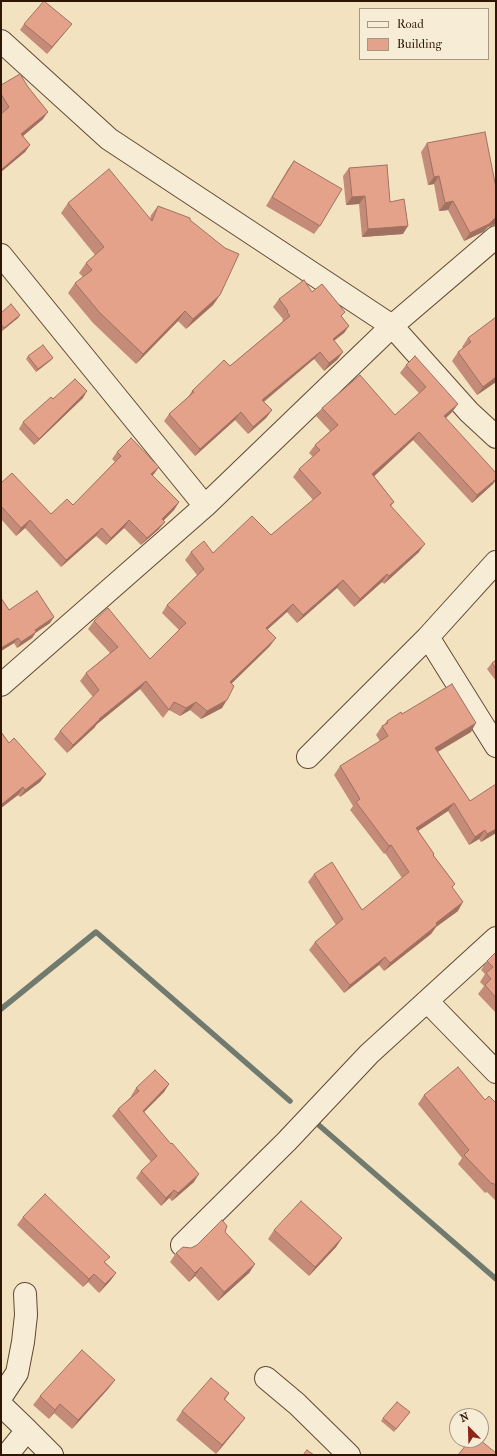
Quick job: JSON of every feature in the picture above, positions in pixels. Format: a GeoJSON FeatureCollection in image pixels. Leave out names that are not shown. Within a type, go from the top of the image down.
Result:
{"type":"FeatureCollection","features":[{"type":"Feature","properties":{"kind":"street"},"geometry":{"type":"LineString","coordinates":[[1,41],[109,140],[392,326],[469,412],[496,437]]}},
{"type":"Feature","properties":{"kind":"street"},"geometry":{"type":"LineString","coordinates":[[1,685],[205,506],[392,326],[496,236]]}},
{"type":"Feature","properties":{"kind":"street"},"geometry":{"type":"LineString","coordinates":[[1,255],[205,506]]}},
{"type":"Feature","properties":{"kind":"street"},"geometry":{"type":"LineString","coordinates":[[308,757],[428,637],[496,562]]}},
{"type":"Feature","properties":{"kind":"street"},"geometry":{"type":"LineString","coordinates":[[428,637],[495,742]]}},
{"type":"Feature","properties":{"kind":"street"},"geometry":{"type":"LineString","coordinates":[[182,1245],[287,1141],[369,1054],[496,938]]}},
{"type":"Feature","properties":{"kind":"street"},"geometry":{"type":"LineString","coordinates":[[427,1001],[496,1072]]}},
{"type":"Feature","properties":{"kind":"street"},"geometry":{"type":"LineString","coordinates":[[1,1397],[17,1374],[26,1315],[25,1294]]}},
{"type":"Feature","properties":{"kind":"street"},"geometry":{"type":"LineString","coordinates":[[266,1378],[297,1404],[349,1455]]}},
{"type":"Feature","properties":{"kind":"street"},"geometry":{"type":"LineString","coordinates":[[1,1405],[52,1455]]}},
{"type":"Feature","properties":{"kind":"street"},"geometry":{"type":"LineString","coordinates":[[7,1455],[27,1430]]}},
{"type":"Feature","properties":{"kind":"building"},"geometry":{"type":"Polygon","coordinates":[[[44,1],[72,24],[52,47],[24,24],[44,1]]]}},
{"type":"Feature","properties":{"kind":"building"},"geometry":{"type":"Polygon","coordinates":[[[20,74],[28,87],[48,112],[21,134],[30,145],[2,169],[1,114],[9,107],[1,94],[1,85],[20,74]]]}},
{"type":"Feature","properties":{"kind":"building"},"geometry":{"type":"Polygon","coordinates":[[[485,132],[496,188],[496,218],[489,224],[470,233],[453,201],[445,203],[439,176],[434,177],[427,143],[485,132]]]}},
{"type":"Feature","properties":{"kind":"building"},"geometry":{"type":"Polygon","coordinates":[[[294,161],[342,189],[320,226],[272,197],[294,161]]]}},
{"type":"Feature","properties":{"kind":"building"},"geometry":{"type":"Polygon","coordinates":[[[387,165],[390,202],[404,199],[408,226],[368,229],[365,196],[352,197],[349,168],[387,165]]]}},
{"type":"Feature","properties":{"kind":"building"},"geometry":{"type":"Polygon","coordinates":[[[109,169],[152,221],[158,206],[190,218],[190,220],[225,248],[239,254],[220,295],[193,319],[185,311],[143,354],[100,313],[75,283],[92,270],[86,263],[104,247],[68,203],[109,169]]]}},
{"type":"Feature","properties":{"kind":"building"},"geometry":{"type":"Polygon","coordinates":[[[304,280],[312,292],[322,284],[345,312],[341,316],[349,326],[333,339],[343,352],[329,363],[320,352],[262,400],[272,410],[253,427],[241,412],[200,449],[169,414],[194,392],[192,391],[224,360],[230,366],[290,316],[279,299],[304,280]]]}},
{"type":"Feature","properties":{"kind":"building"},"geometry":{"type":"Polygon","coordinates":[[[11,304],[20,315],[4,328],[1,324],[1,313],[11,304]]]}},
{"type":"Feature","properties":{"kind":"building"},"geometry":{"type":"Polygon","coordinates":[[[496,317],[496,377],[483,387],[458,352],[471,342],[468,338],[496,317]]]}},
{"type":"Feature","properties":{"kind":"building"},"geometry":{"type":"Polygon","coordinates":[[[43,345],[53,358],[38,369],[28,356],[43,345]]]}},
{"type":"Feature","properties":{"kind":"building"},"geometry":{"type":"Polygon","coordinates":[[[415,356],[458,404],[444,416],[496,473],[496,479],[477,495],[419,432],[372,474],[394,502],[390,505],[425,544],[389,576],[387,574],[360,599],[343,580],[303,615],[293,604],[266,628],[276,638],[230,682],[234,686],[227,700],[207,711],[196,702],[186,708],[174,702],[169,710],[146,681],[99,719],[73,745],[60,731],[99,690],[86,673],[118,647],[94,621],[108,608],[150,659],[186,623],[167,605],[204,569],[191,552],[204,541],[213,553],[252,516],[271,535],[321,493],[299,469],[320,450],[315,445],[338,425],[322,408],[360,375],[395,415],[426,387],[406,365],[415,356]]]}},
{"type":"Feature","properties":{"kind":"building"},"geometry":{"type":"Polygon","coordinates":[[[75,379],[87,391],[39,439],[23,422],[51,397],[53,399],[75,379]]]}},
{"type":"Feature","properties":{"kind":"building"},"geometry":{"type":"Polygon","coordinates":[[[131,438],[159,467],[151,474],[179,502],[162,519],[165,522],[147,538],[129,520],[111,538],[102,528],[66,560],[30,520],[21,528],[1,506],[1,483],[12,473],[51,514],[67,499],[73,505],[121,456],[117,452],[131,438]]]}},
{"type":"Feature","properties":{"kind":"building"},"geometry":{"type":"Polygon","coordinates":[[[37,591],[54,617],[21,642],[18,638],[1,648],[1,598],[9,610],[37,591]]]}},
{"type":"Feature","properties":{"kind":"building"},"geometry":{"type":"Polygon","coordinates":[[[496,660],[496,669],[492,663],[496,660]]]}},
{"type":"Feature","properties":{"kind":"building"},"geometry":{"type":"Polygon","coordinates":[[[452,684],[476,723],[435,748],[470,801],[496,784],[496,829],[487,834],[485,830],[475,837],[454,803],[416,828],[434,854],[433,855],[455,884],[452,887],[463,902],[390,963],[385,957],[350,985],[315,942],[343,919],[314,874],[332,862],[362,910],[409,872],[391,845],[389,846],[356,802],[360,799],[340,766],[388,736],[382,726],[388,723],[387,721],[401,712],[402,714],[452,684]]]}},
{"type":"Feature","properties":{"kind":"building"},"geometry":{"type":"Polygon","coordinates":[[[1,732],[9,743],[14,738],[46,774],[25,790],[23,787],[1,805],[1,732]]]}},
{"type":"Feature","properties":{"kind":"building"},"geometry":{"type":"Polygon","coordinates":[[[496,952],[496,998],[485,985],[491,979],[486,973],[493,967],[487,961],[496,952]]]}},
{"type":"Feature","properties":{"kind":"building"},"geometry":{"type":"Polygon","coordinates":[[[458,1067],[485,1100],[489,1096],[496,1103],[496,1186],[493,1183],[492,1184],[464,1155],[469,1150],[424,1095],[458,1067]]]}},
{"type":"Feature","properties":{"kind":"building"},"geometry":{"type":"Polygon","coordinates":[[[155,1070],[169,1084],[143,1111],[199,1174],[178,1193],[174,1190],[166,1198],[141,1171],[157,1156],[118,1109],[139,1091],[136,1088],[155,1070]]]}},
{"type":"Feature","properties":{"kind":"building"},"geometry":{"type":"Polygon","coordinates":[[[45,1194],[110,1257],[104,1262],[116,1273],[105,1284],[94,1274],[89,1279],[23,1217],[45,1194]]]}},
{"type":"Feature","properties":{"kind":"building"},"geometry":{"type":"Polygon","coordinates":[[[301,1201],[342,1238],[315,1267],[274,1230],[301,1201]]]}},
{"type":"Feature","properties":{"kind":"building"},"geometry":{"type":"Polygon","coordinates":[[[222,1220],[227,1226],[225,1232],[255,1264],[224,1292],[201,1267],[195,1273],[176,1253],[183,1247],[191,1248],[197,1245],[222,1220]]]}},
{"type":"Feature","properties":{"kind":"building"},"geometry":{"type":"Polygon","coordinates":[[[82,1350],[115,1380],[78,1420],[60,1404],[55,1410],[40,1396],[82,1350]]]}},
{"type":"Feature","properties":{"kind":"building"},"geometry":{"type":"Polygon","coordinates":[[[211,1378],[229,1393],[224,1399],[245,1418],[222,1445],[182,1411],[211,1378]]]}},
{"type":"Feature","properties":{"kind":"building"},"geometry":{"type":"Polygon","coordinates":[[[397,1402],[410,1412],[396,1429],[383,1418],[397,1402]]]}},
{"type":"Feature","properties":{"kind":"building"},"geometry":{"type":"Polygon","coordinates":[[[489,1447],[496,1453],[496,1455],[458,1455],[464,1448],[489,1447]]]}},
{"type":"Feature","properties":{"kind":"building"},"geometry":{"type":"Polygon","coordinates":[[[307,1450],[314,1455],[303,1455],[307,1450]]]}},
{"type":"Feature","properties":{"kind":"waterway"},"geometry":{"type":"LineString","coordinates":[[1,1009],[96,932],[290,1101]]}},
{"type":"Feature","properties":{"kind":"waterway"},"geometry":{"type":"LineString","coordinates":[[313,1120],[496,1279]]}}]}
